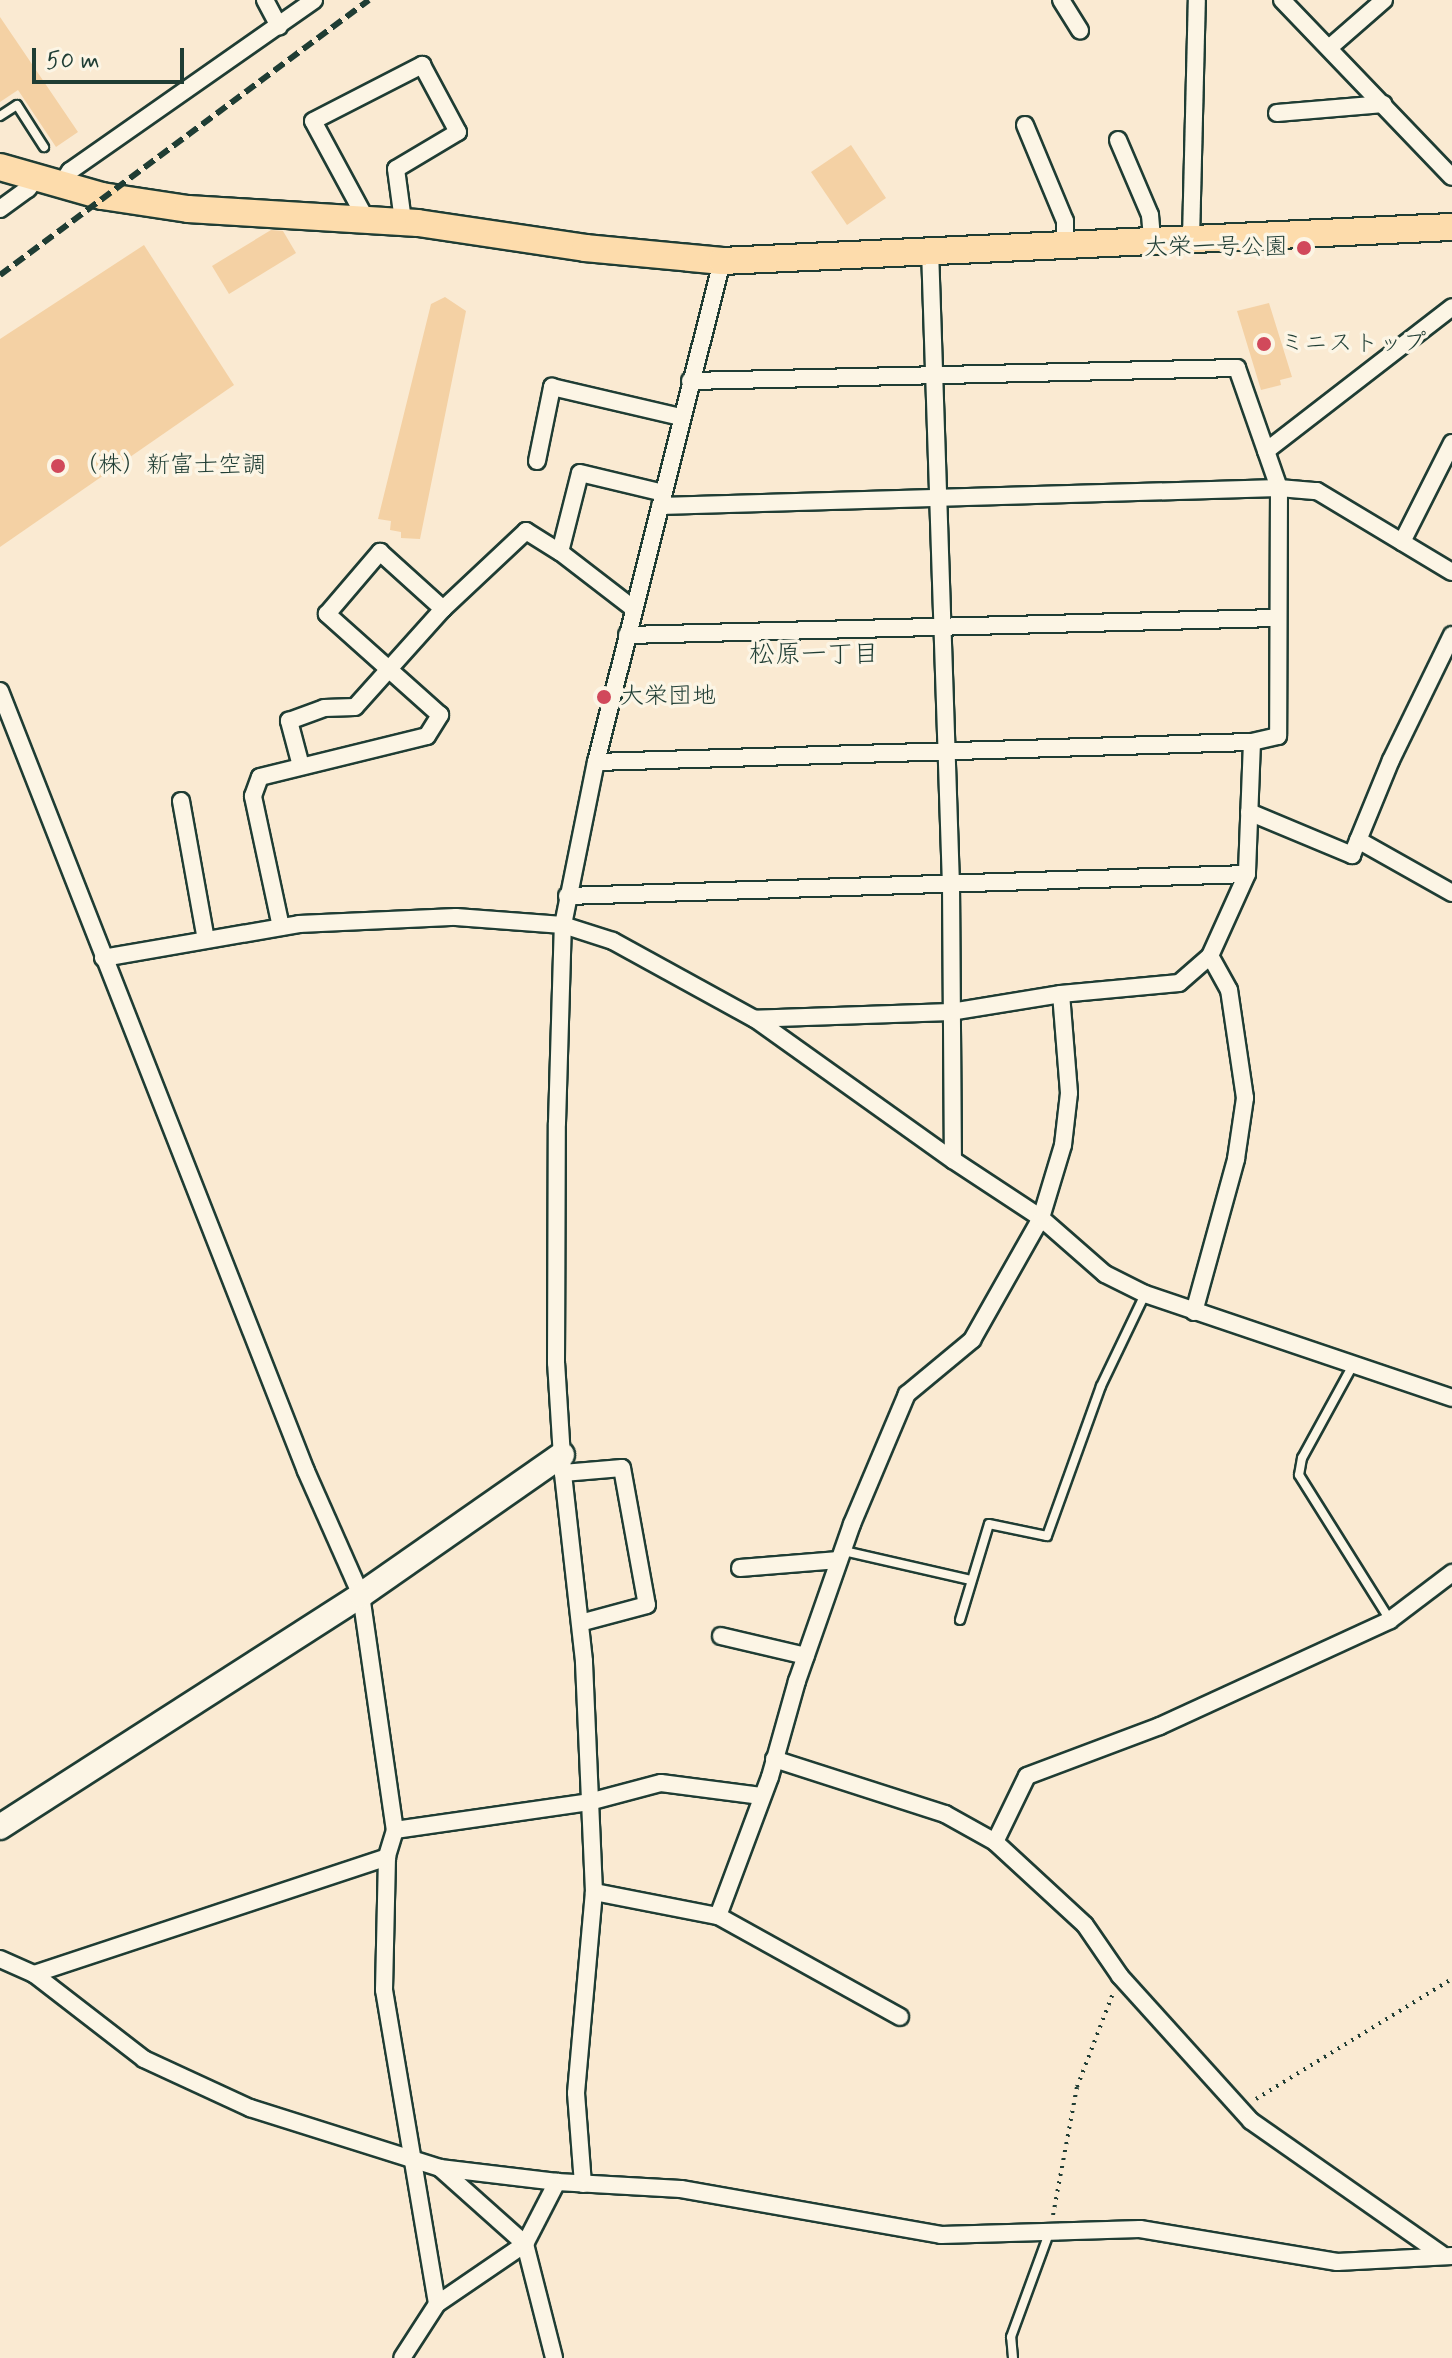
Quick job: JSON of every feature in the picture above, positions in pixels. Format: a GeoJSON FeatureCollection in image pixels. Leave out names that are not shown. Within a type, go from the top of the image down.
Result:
{"type":"FeatureCollection","features":[{"type":"Feature","properties":{"kind":"main road"},"geometry":{"type":"LineString","coordinates":[[0,167],[102,196],[188,209],[403,221],[585,248],[722,261],[1452,227]]}},
{"type":"Feature","properties":{"kind":"street"},"geometry":{"type":"LineString","coordinates":[[265,0],[279,26]]}},
{"type":"Feature","properties":{"kind":"street"},"geometry":{"type":"LineString","coordinates":[[0,209],[28,189],[70,171],[314,0]]}},
{"type":"Feature","properties":{"kind":"street"},"geometry":{"type":"LineString","coordinates":[[1061,0],[1080,30]]}},
{"type":"Feature","properties":{"kind":"street"},"geometry":{"type":"LineString","coordinates":[[1191,239],[1197,0]]}},
{"type":"Feature","properties":{"kind":"street"},"geometry":{"type":"LineString","coordinates":[[1282,0],[1452,177]]}},
{"type":"Feature","properties":{"kind":"street"},"geometry":{"type":"LineString","coordinates":[[1329,48],[1384,0]]}},
{"type":"Feature","properties":{"kind":"street"},"geometry":{"type":"LineString","coordinates":[[366,219],[313,121],[422,65],[458,132],[396,169],[403,221]]}},
{"type":"Feature","properties":{"kind":"street"},"geometry":{"type":"LineString","coordinates":[[1277,113],[1384,104]]}},
{"type":"Feature","properties":{"kind":"street"},"geometry":{"type":"LineString","coordinates":[[1025,125],[1065,221],[1065,243]]}},
{"type":"Feature","properties":{"kind":"street"},"geometry":{"type":"LineString","coordinates":[[1118,140],[1150,215],[1152,240]]}},
{"type":"Feature","properties":{"kind":"street"},"geometry":{"type":"LineString","coordinates":[[930,249],[951,884],[953,1160]]}},
{"type":"Feature","properties":{"kind":"street"},"geometry":{"type":"LineString","coordinates":[[583,2184],[576,2093],[594,1892],[580,1623],[562,1464],[556,1363],[557,1123],[563,925],[596,762],[722,261]]}},
{"type":"Feature","properties":{"kind":"street"},"geometry":{"type":"LineString","coordinates":[[1266,451],[1452,307]]}},
{"type":"Feature","properties":{"kind":"street"},"geometry":{"type":"LineString","coordinates":[[596,762],[1252,742],[1278,736],[1279,488],[1237,368],[690,381]]}},
{"type":"Feature","properties":{"kind":"street"},"geometry":{"type":"LineString","coordinates":[[537,461],[552,387],[681,417]]}},
{"type":"Feature","properties":{"kind":"street"},"geometry":{"type":"LineString","coordinates":[[1402,542],[1452,443]]}},
{"type":"Feature","properties":{"kind":"street"},"geometry":{"type":"LineString","coordinates":[[560,552],[580,473],[661,500],[938,499],[1279,488],[1317,491],[1452,572]]}},
{"type":"Feature","properties":{"kind":"street"},"geometry":{"type":"LineString","coordinates":[[301,766],[289,721],[324,708],[355,707],[388,666],[443,609],[526,531],[560,552],[634,609]]}},
{"type":"Feature","properties":{"kind":"street"},"geometry":{"type":"LineString","coordinates":[[281,927],[253,796],[260,777],[427,736],[440,715],[327,614],[380,552],[443,609]]}},
{"type":"Feature","properties":{"kind":"street"},"geometry":{"type":"LineString","coordinates":[[627,635],[1278,618]]}},
{"type":"Feature","properties":{"kind":"street"},"geometry":{"type":"LineString","coordinates":[[1249,812],[1352,855],[1391,760],[1452,635]]}},
{"type":"Feature","properties":{"kind":"street"},"geometry":{"type":"LineString","coordinates":[[0,691],[306,1471],[361,1595],[395,1830],[387,1857],[384,1990],[416,2162],[437,2304]]}},
{"type":"Feature","properties":{"kind":"street"},"geometry":{"type":"LineString","coordinates":[[755,1019],[951,1012],[1061,994],[1179,983],[1210,956],[1247,874],[1252,742]]}},
{"type":"Feature","properties":{"kind":"street"},"geometry":{"type":"LineString","coordinates":[[181,801],[206,940]]}},
{"type":"Feature","properties":{"kind":"street"},"geometry":{"type":"LineString","coordinates":[[1358,840],[1452,893]]}},
{"type":"Feature","properties":{"kind":"street"},"geometry":{"type":"LineString","coordinates":[[567,896],[1247,874]]}},
{"type":"Feature","properties":{"kind":"street"},"geometry":{"type":"LineString","coordinates":[[103,958],[281,927],[456,917],[563,925],[613,941],[755,1019],[953,1160],[1041,1218],[1105,1274],[1145,1294],[1194,1312],[1452,1398]]}},
{"type":"Feature","properties":{"kind":"street"},"geometry":{"type":"LineString","coordinates":[[1194,1312],[1236,1159],[1245,1098],[1229,990],[1210,956]]}},
{"type":"Feature","properties":{"kind":"street"},"geometry":{"type":"LineString","coordinates":[[718,1916],[841,1555],[907,1394],[972,1340],[1041,1218],[1063,1145],[1069,1093],[1061,994]]}},
{"type":"Feature","properties":{"kind":"street"},"geometry":{"type":"LineString","coordinates":[[0,1827],[562,1464],[622,1468],[647,1605],[580,1623]]}},
{"type":"Feature","properties":{"kind":"street"},"geometry":{"type":"LineString","coordinates":[[740,1568],[841,1555]]}},
{"type":"Feature","properties":{"kind":"street"},"geometry":{"type":"LineString","coordinates":[[995,1842],[1027,1776],[1160,1726],[1390,1620],[1452,1573]]}},
{"type":"Feature","properties":{"kind":"street"},"geometry":{"type":"LineString","coordinates":[[721,1636],[806,1656]]}},
{"type":"Feature","properties":{"kind":"street"},"geometry":{"type":"LineString","coordinates":[[774,1759],[945,1814],[995,1842],[1085,1925],[1120,1976],[1251,2121],[1447,2255]]}},
{"type":"Feature","properties":{"kind":"street"},"geometry":{"type":"LineString","coordinates":[[395,1830],[589,1802],[661,1783],[761,1796]]}},
{"type":"Feature","properties":{"kind":"street"},"geometry":{"type":"LineString","coordinates":[[34,1974],[387,1857]]}},
{"type":"Feature","properties":{"kind":"street"},"geometry":{"type":"LineString","coordinates":[[594,1892],[718,1916],[900,2017]]}},
{"type":"Feature","properties":{"kind":"street"},"geometry":{"type":"LineString","coordinates":[[0,1959],[34,1974],[144,2059],[250,2108],[440,2168],[557,2182],[681,2189],[941,2235],[1140,2229],[1337,2262],[1447,2255]]}},
{"type":"Feature","properties":{"kind":"street"},"geometry":{"type":"LineString","coordinates":[[440,2168],[525,2244],[554,2358]]}},
{"type":"Feature","properties":{"kind":"street"},"geometry":{"type":"LineString","coordinates":[[402,2358],[437,2304],[525,2244],[557,2182]]}},
{"type":"Feature","properties":{"kind":"lane"},"geometry":{"type":"LineString","coordinates":[[0,116],[17,105],[44,147]]}},
{"type":"Feature","properties":{"kind":"lane"},"geometry":{"type":"LineString","coordinates":[[960,1620],[989,1524],[1047,1536],[1101,1386],[1145,1294]]}},
{"type":"Feature","properties":{"kind":"lane"},"geometry":{"type":"LineString","coordinates":[[1353,1365],[1302,1458],[1299,1475],[1390,1620]]}},
{"type":"Feature","properties":{"kind":"lane"},"geometry":{"type":"LineString","coordinates":[[841,1555],[971,1580]]}},
{"type":"Feature","properties":{"kind":"lane"},"geometry":{"type":"LineString","coordinates":[[1013,2358],[1011,2337],[1049,2233]]}},
{"type":"Feature","properties":{"kind":"path"},"geometry":{"type":"LineString","coordinates":[[1049,2233],[1077,2087],[1120,1976]]}},
{"type":"Feature","properties":{"kind":"path"},"geometry":{"type":"LineString","coordinates":[[1240,2109],[1452,1979]]}},
{"type":"Feature","properties":{"kind":"building"},"geometry":{"type":"Polygon","coordinates":[[[0,17],[78,132],[56,147],[18,90],[0,102],[0,17]]]}},
{"type":"Feature","properties":{"kind":"building"},"geometry":{"type":"Polygon","coordinates":[[[851,145],[886,198],[847,225],[811,172],[851,145]]]}},
{"type":"Feature","properties":{"kind":"building"},"geometry":{"type":"Polygon","coordinates":[[[271,230],[283,231],[296,253],[229,294],[212,266],[271,230]]]}},
{"type":"Feature","properties":{"kind":"building","name":"（株）新富士空調"},"geometry":{"type":"Polygon","coordinates":[[[144,245],[234,385],[0,547],[0,339],[144,245]]]}},
{"type":"Feature","properties":{"kind":"building"},"geometry":{"type":"Polygon","coordinates":[[[445,297],[466,311],[420,539],[401,538],[401,532],[390,530],[391,521],[378,519],[431,304],[445,297]]]}},
{"type":"Feature","properties":{"kind":"building","name":"ミニストップ"},"geometry":{"type":"Polygon","coordinates":[[[1269,303],[1292,377],[1280,380],[1281,385],[1261,390],[1237,311],[1269,303]]]}},
{"type":"Feature","properties":{"kind":"railway"},"geometry":{"type":"LineString","coordinates":[[0,275],[369,0]]}},
{"type":"Feature","properties":{"kind":"place","name":"大栄一号公園"},"geometry":{"type":"Point","coordinates":[1304,248]}},
{"type":"Feature","properties":{"kind":"place","name":"ミニストップ"},"geometry":{"type":"Point","coordinates":[1264,344]}},
{"type":"Feature","properties":{"kind":"place","name":"（株）新富士空調"},"geometry":{"type":"Point","coordinates":[58,466]}},
{"type":"Feature","properties":{"kind":"place","name":"大栄団地"},"geometry":{"type":"Point","coordinates":[604,697]}},
{"type":"Feature","properties":{"kind":"district","name":"松原一丁目"},"geometry":{"type":"Point","coordinates":[814,656]}}]}
